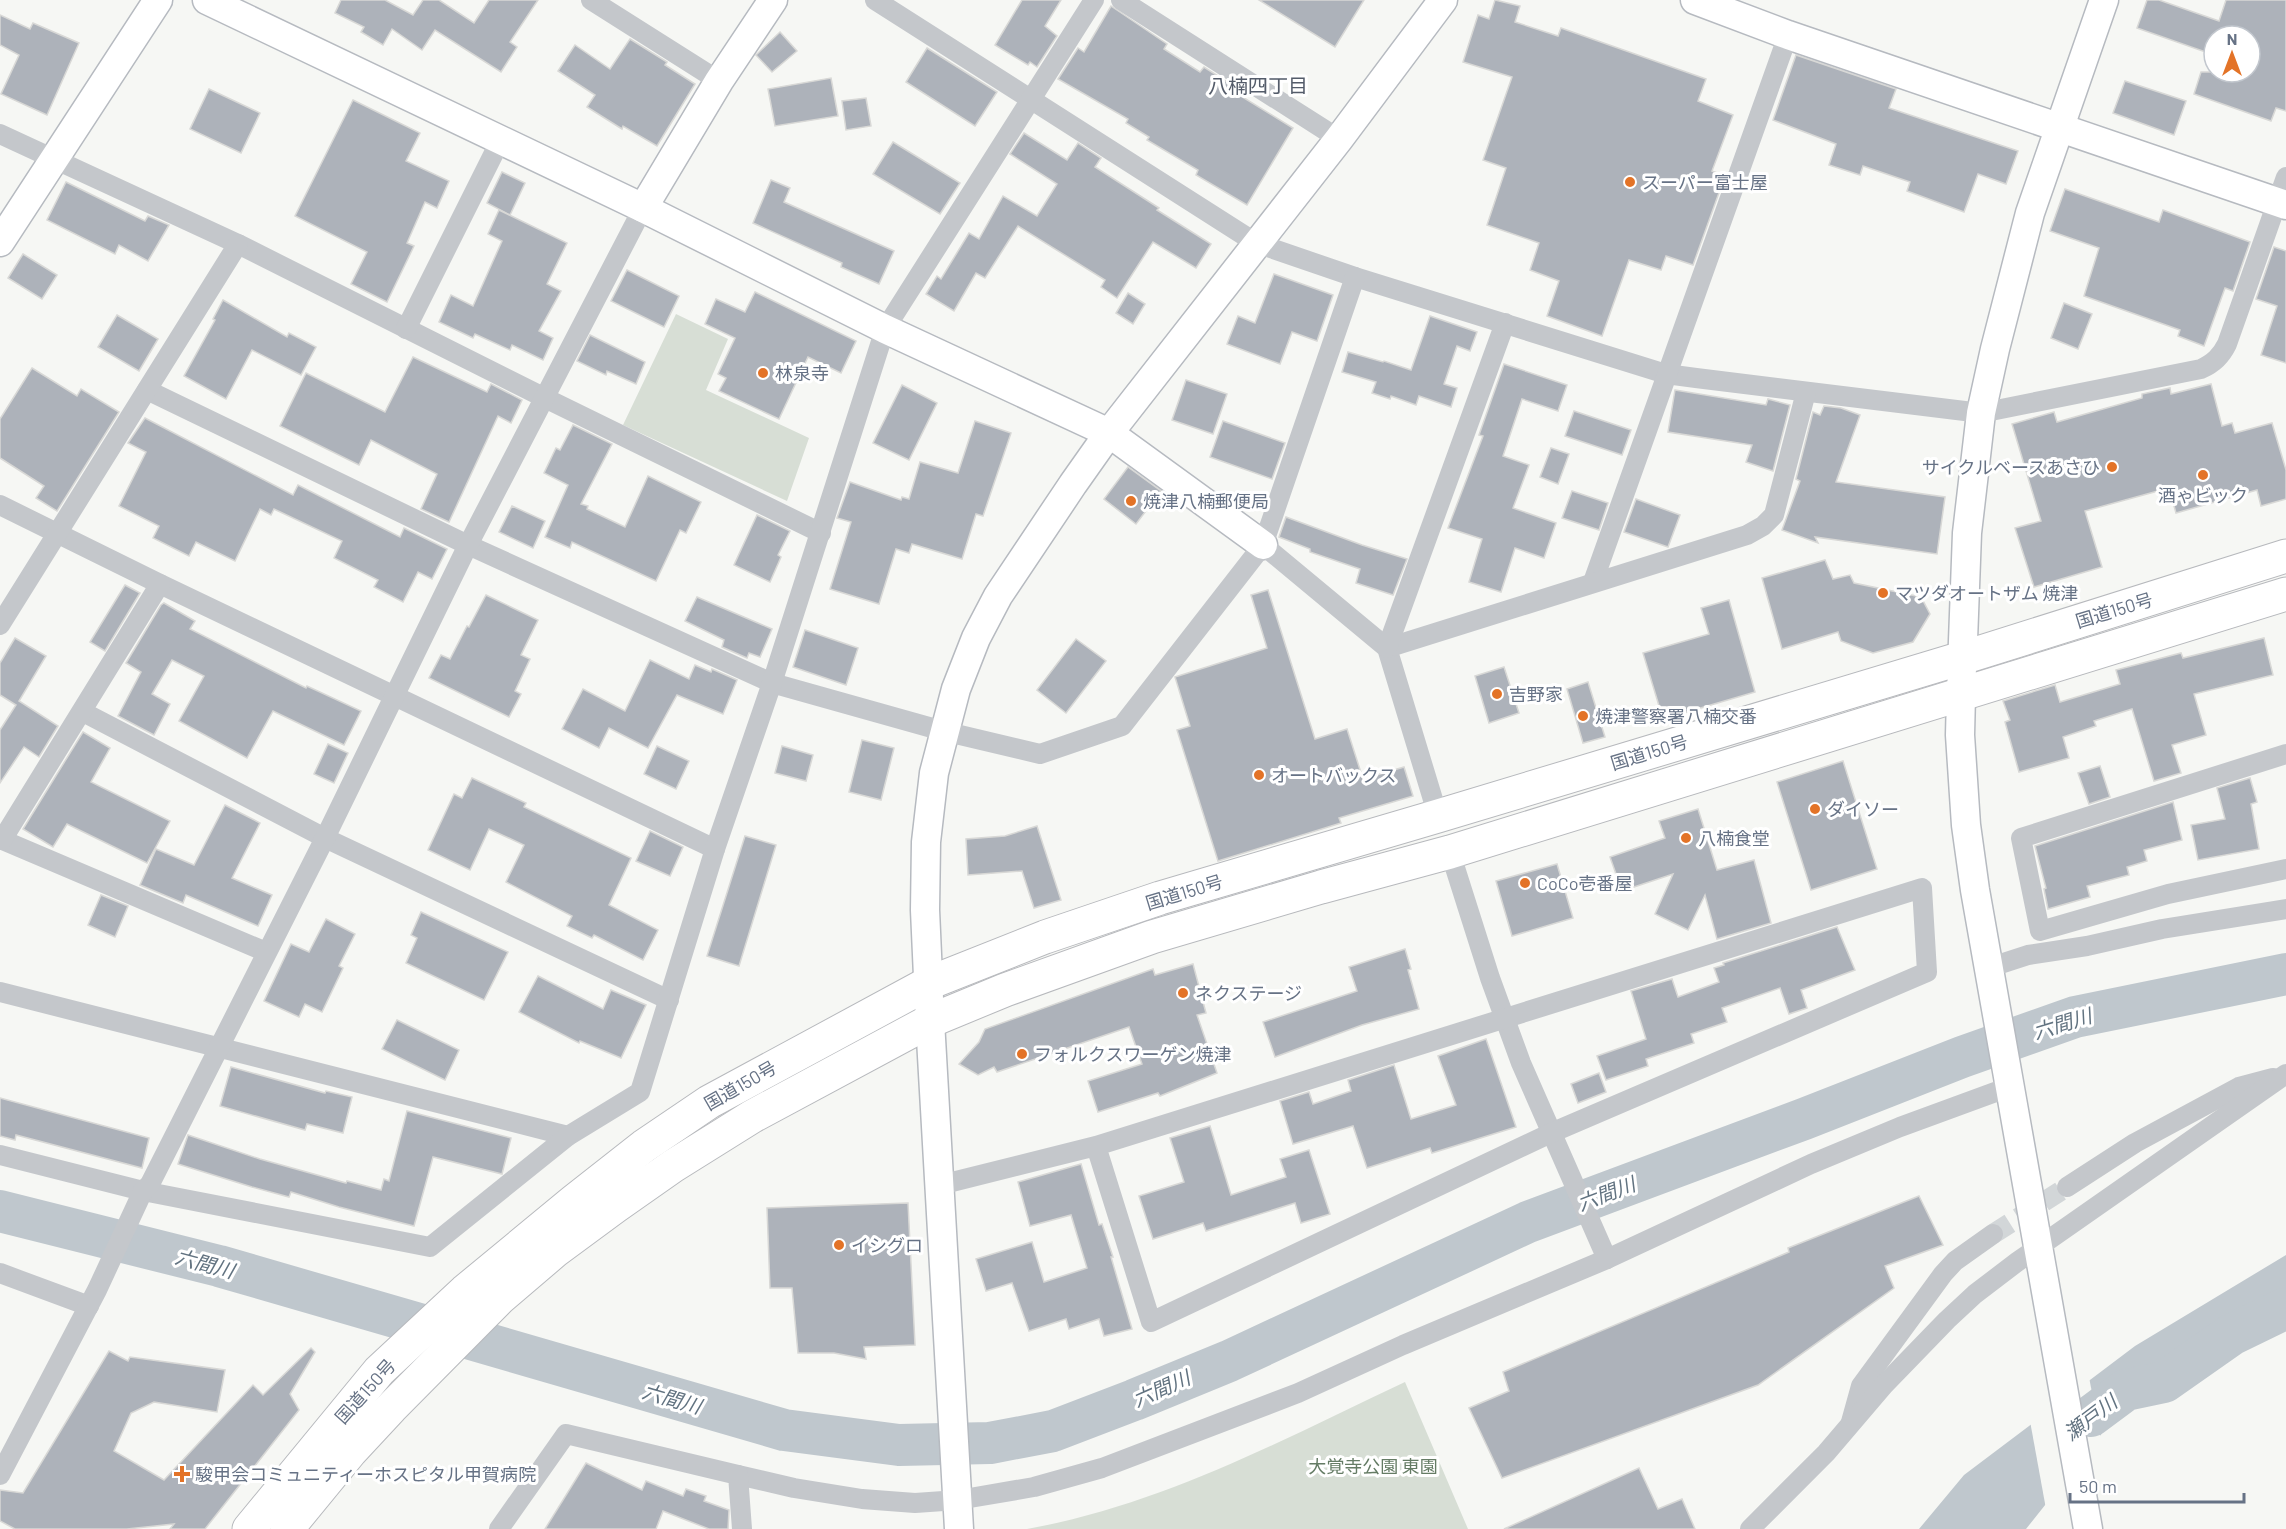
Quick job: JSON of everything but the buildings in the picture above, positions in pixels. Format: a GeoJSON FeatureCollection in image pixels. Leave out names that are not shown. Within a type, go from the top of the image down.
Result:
{"type":"FeatureCollection","features":[{"type":"Feature","properties":{"kind":"highway","name":"国道150号"},"geometry":{"type":"LineString","coordinates":[[249,1529],[380,1371],[465,1291],[520,1244],[635,1153],[699,1109],[769,1068],[929,983],[1045,937],[1160,898],[1962,658],[2286,556]]}},
{"type":"Feature","properties":{"kind":"highway","name":"国道150号"},"geometry":{"type":"LineString","coordinates":[[287,1529],[351,1451],[417,1382],[500,1298],[555,1251],[673,1166],[753,1116],[930,1021],[1005,990],[1152,937],[1450,852],[2286,594]]}},
{"type":"Feature","properties":{"kind":"street"},"geometry":{"type":"LineString","coordinates":[[0,242],[158,0]]}},
{"type":"Feature","properties":{"kind":"street"},"geometry":{"type":"LineString","coordinates":[[207,0],[643,208],[885,329],[1110,433],[1263,546],[1387,648],[1438,816]]}},
{"type":"Feature","properties":{"kind":"street"},"geometry":{"type":"LineString","coordinates":[[592,0],[719,81]]}},
{"type":"Feature","properties":{"kind":"street"},"geometry":{"type":"LineString","coordinates":[[0,1475],[93,1298],[143,1191],[150,1184],[220,1049],[468,546],[643,208],[719,81],[773,0]]}},
{"type":"Feature","properties":{"kind":"street"},"geometry":{"type":"LineString","coordinates":[[875,0],[1256,243],[1355,277],[1666,374],[1981,413],[2201,369],[2221,355],[2283,195],[2059,128],[1788,35],[1695,0]]}},
{"type":"Feature","properties":{"kind":"street"},"geometry":{"type":"LineString","coordinates":[[0,1155],[143,1191],[430,1247],[568,1136],[640,1092],[716,849],[821,533],[885,329],[1094,0]]}},
{"type":"Feature","properties":{"kind":"street"},"geometry":{"type":"LineString","coordinates":[[1121,0],[1339,139]]}},
{"type":"Feature","properties":{"kind":"street"},"geometry":{"type":"LineString","coordinates":[[959,1529],[925,910],[926,842],[934,773],[943,731],[956,689],[972,648],[998,596],[1033,541],[1110,433],[1339,139],[1443,0]]}},
{"type":"Feature","properties":{"kind":"street"},"geometry":{"type":"LineString","coordinates":[[2088,1529],[1989,972],[1966,825],[1960,735],[1967,534],[1981,413],[2030,213],[2104,0]]}},
{"type":"Feature","properties":{"kind":"street"},"geometry":{"type":"LineString","coordinates":[[1593,582],[1788,35]]}},
{"type":"Feature","properties":{"kind":"street"},"geometry":{"type":"LineString","coordinates":[[0,135],[238,244],[821,533]]}},
{"type":"Feature","properties":{"kind":"street"},"geometry":{"type":"LineString","coordinates":[[406,329],[501,141]]}},
{"type":"Feature","properties":{"kind":"street"},"geometry":{"type":"LineString","coordinates":[[0,625],[238,244]]}},
{"type":"Feature","properties":{"kind":"street"},"geometry":{"type":"LineString","coordinates":[[147,390],[468,546],[772,683],[943,731],[1040,754],[1122,726],[1263,546],[1355,277]]}},
{"type":"Feature","properties":{"kind":"street"},"geometry":{"type":"LineString","coordinates":[[1387,648],[1505,323]]}},
{"type":"Feature","properties":{"kind":"street"},"geometry":{"type":"LineString","coordinates":[[1387,648],[1747,535],[1763,526],[1774,514],[1806,392]]}},
{"type":"Feature","properties":{"kind":"street"},"geometry":{"type":"LineString","coordinates":[[0,505],[160,584],[716,849]]}},
{"type":"Feature","properties":{"kind":"street"},"geometry":{"type":"LineString","coordinates":[[160,584],[1,840],[266,952]]}},
{"type":"Feature","properties":{"kind":"street"},"geometry":{"type":"LineString","coordinates":[[82,712],[325,838],[669,1000]]}},
{"type":"Feature","properties":{"kind":"street"},"geometry":{"type":"LineString","coordinates":[[2286,754],[2021,838],[2040,931],[2168,894],[2286,869]]}},
{"type":"Feature","properties":{"kind":"street"},"geometry":{"type":"LineString","coordinates":[[1450,852],[1504,1019],[1551,1133],[1605,1253]]}},
{"type":"Feature","properties":{"kind":"street"},"geometry":{"type":"LineString","coordinates":[[940,1185],[1096,1146],[1922,888],[1926,972],[1551,1133],[1151,1322],[1096,1146]]}},
{"type":"Feature","properties":{"kind":"street"},"geometry":{"type":"LineString","coordinates":[[1989,972],[2028,955],[2087,946],[2162,928],[2286,909]]}},
{"type":"Feature","properties":{"kind":"street"},"geometry":{"type":"LineString","coordinates":[[0,992],[568,1136]]}},
{"type":"Feature","properties":{"kind":"street"},"geometry":{"type":"LineString","coordinates":[[2067,1187],[2135,1143],[2239,1087],[2285,1075]]}},
{"type":"Feature","properties":{"kind":"street"},"geometry":{"type":"LineString","coordinates":[[1750,1529],[1826,1453],[1884,1385],[1975,1294],[2039,1254],[2285,1075]]}},
{"type":"Feature","properties":{"kind":"street"},"geometry":{"type":"LineString","coordinates":[[500,1529],[566,1434],[794,1488],[862,1499],[915,1503],[957,1493],[1034,1487],[1102,1468],[1298,1393],[1605,1253],[2008,1082]]}},
{"type":"Feature","properties":{"kind":"street"},"geometry":{"type":"LineString","coordinates":[[1850,1424],[1861,1386],[1943,1274],[1962,1255],[1993,1234]]}},
{"type":"Feature","properties":{"kind":"street"},"geometry":{"type":"LineString","coordinates":[[0,1273],[93,1298]]}},
{"type":"Feature","properties":{"kind":"street"},"geometry":{"type":"LineString","coordinates":[[738,1475],[742,1529]]}},
{"type":"Feature","properties":{"kind":"green space"},"geometry":{"type":"Polygon","coordinates":[[[676,314],[728,339],[706,390],[809,438],[787,501],[623,425],[676,314]]]}},
{"type":"Feature","properties":{"kind":"green space","name":"大覚寺公園 東園"},"geometry":{"type":"Polygon","coordinates":[[[1405,1382],[1468,1529],[1027,1529],[1126,1504],[1173,1487],[1267,1448],[1405,1382]]]}},
{"type":"Feature","properties":{"kind":"water"},"geometry":{"type":"Polygon","coordinates":[[[2286,1255],[2286,1312],[2138,1388],[2026,1529],[1919,1529],[1964,1475],[2135,1346],[2286,1255]]]}},
{"type":"Feature","properties":{"kind":"pier"},"geometry":{"type":"Polygon","coordinates":[[[2089,1377],[2101,1440],[2046,1509],[2030,1421],[2089,1377]]]}},
{"type":"Feature","properties":{"kind":"waterway","name":"六間川"},"geometry":{"type":"LineString","coordinates":[[0,1211],[219,1266],[784,1430],[899,1445],[990,1443],[1053,1431],[1134,1400],[1229,1361],[1528,1222],[1804,1119],[1962,1057],[2075,1017],[2286,974]]}},
{"type":"Feature","properties":{"kind":"waterway","name":"瀬戸川"},"geometry":{"type":"LineString","coordinates":[[2091,1416],[2126,1390],[2164,1382],[2231,1335],[2286,1308]]}},
{"type":"Feature","properties":{"kind":"tunnel"},"geometry":{"type":"LineString","coordinates":[[1993,1234],[2067,1187]]}},
{"type":"Feature","properties":{"kind":"place","name":"スーパー富士屋"},"geometry":{"type":"Point","coordinates":[1630,182]}},
{"type":"Feature","properties":{"kind":"place","name":"林泉寺"},"geometry":{"type":"Point","coordinates":[763,373]}},
{"type":"Feature","properties":{"kind":"place","name":"サイクルベースあさひ"},"geometry":{"type":"Point","coordinates":[2112,467]}},
{"type":"Feature","properties":{"kind":"place","name":"酒ゃビック"},"geometry":{"type":"Point","coordinates":[2203,475]}},
{"type":"Feature","properties":{"kind":"place","name":"焼津八楠郵便局"},"geometry":{"type":"Point","coordinates":[1131,501]}},
{"type":"Feature","properties":{"kind":"place","name":"マツダオートザム 焼津"},"geometry":{"type":"Point","coordinates":[1883,593]}},
{"type":"Feature","properties":{"kind":"place","name":"吉野家"},"geometry":{"type":"Point","coordinates":[1497,694]}},
{"type":"Feature","properties":{"kind":"place","name":"焼津警察署八楠交番"},"geometry":{"type":"Point","coordinates":[1583,716]}},
{"type":"Feature","properties":{"kind":"place","name":"オートバックス"},"geometry":{"type":"Point","coordinates":[1259,775]}},
{"type":"Feature","properties":{"kind":"place","name":"ダイソー"},"geometry":{"type":"Point","coordinates":[1815,809]}},
{"type":"Feature","properties":{"kind":"place","name":"八楠食堂"},"geometry":{"type":"Point","coordinates":[1686,838]}},
{"type":"Feature","properties":{"kind":"place","name":"CoCo壱番屋"},"geometry":{"type":"Point","coordinates":[1525,883]}},
{"type":"Feature","properties":{"kind":"place","name":"ネクステージ"},"geometry":{"type":"Point","coordinates":[1183,993]}},
{"type":"Feature","properties":{"kind":"place","name":"フォルクスワーゲン焼津"},"geometry":{"type":"Point","coordinates":[1022,1054]}},
{"type":"Feature","properties":{"kind":"place","name":"イシグロ"},"geometry":{"type":"Point","coordinates":[839,1245]}},
{"type":"Feature","properties":{"kind":"place","name":"駿甲会コミュニティーホスピタル甲賀病院"},"geometry":{"type":"Point","coordinates":[182,1474]}},
{"type":"Feature","properties":{"kind":"district","name":"八楠四丁目"},"geometry":{"type":"Point","coordinates":[1258,85]}}]}
